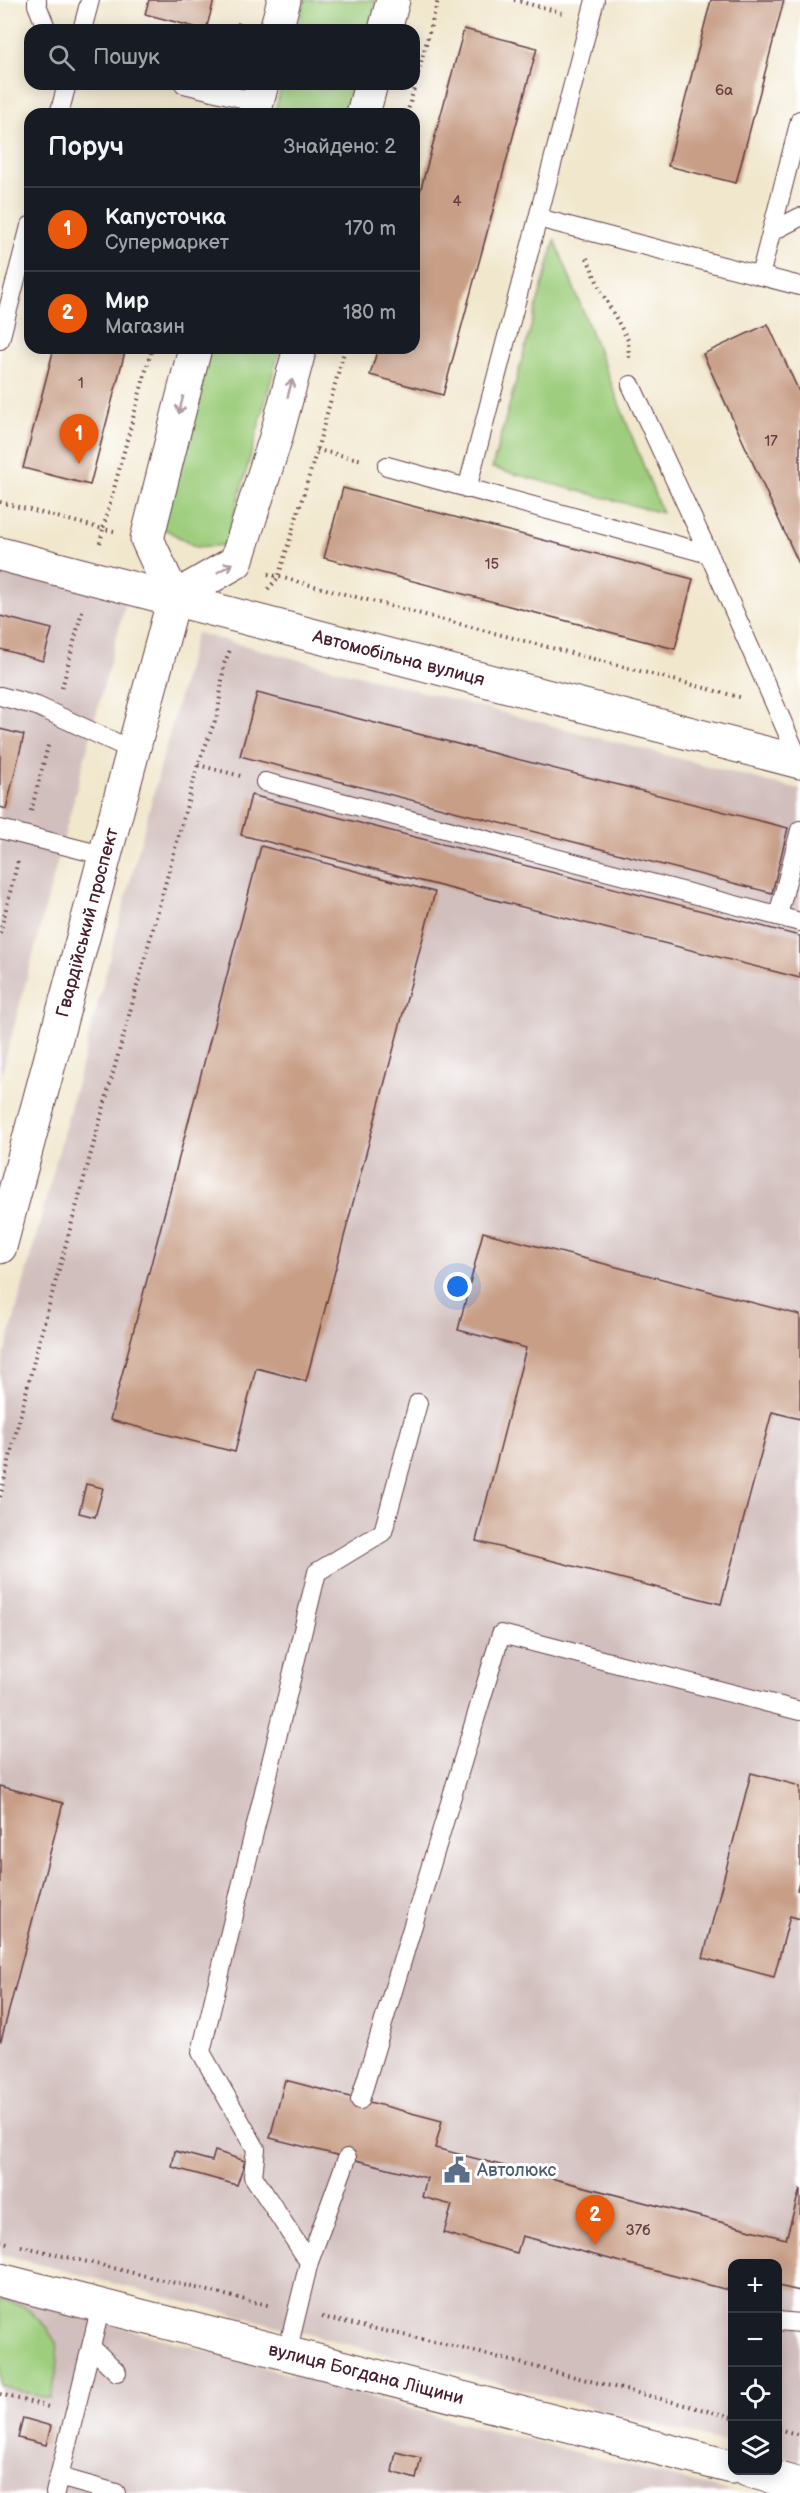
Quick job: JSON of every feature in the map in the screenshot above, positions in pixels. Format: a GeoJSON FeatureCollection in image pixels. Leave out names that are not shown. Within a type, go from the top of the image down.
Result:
{"type":"FeatureCollection","features":[{"type":"Feature","properties":{"kind":"main road"},"geometry":{"type":"LineString","coordinates":[[278,24],[284,0]]}},
{"type":"Feature","properties":{"kind":"main road"},"geometry":{"type":"LineString","coordinates":[[387,24],[393,0]]}},
{"type":"Feature","properties":{"kind":"main road"},"geometry":{"type":"LineString","coordinates":[[365,108],[369,90]]}},
{"type":"Feature","properties":{"kind":"main road"},"geometry":{"type":"LineString","coordinates":[[193,354],[147,539],[174,598],[236,562],[276,437],[298,354]]}},
{"type":"Feature","properties":{"kind":"main road","name":"Автомобільна вулиця"},"geometry":{"type":"LineString","coordinates":[[0,554],[800,762]]}},
{"type":"Feature","properties":{"kind":"main road","name":"Гвардійський проспект"},"geometry":{"type":"LineString","coordinates":[[0,1247],[174,598]]}},
{"type":"Feature","properties":{"kind":"main road","name":"вулиця Богдана Ліщини"},"geometry":{"type":"LineString","coordinates":[[0,2280],[728,2466]]}},
{"type":"Feature","properties":{"kind":"main road"},"geometry":{"type":"LineString","coordinates":[[765,2475],[800,2485]]}},
{"type":"Feature","properties":{"kind":"lane"},"geometry":{"type":"LineString","coordinates":[[37,0],[45,24]]}},
{"type":"Feature","properties":{"kind":"lane"},"geometry":{"type":"LineString","coordinates":[[84,24],[90,0]]}},
{"type":"Feature","properties":{"kind":"lane"},"geometry":{"type":"LineString","coordinates":[[467,489],[595,0]]}},
{"type":"Feature","properties":{"kind":"lane"},"geometry":{"type":"LineString","coordinates":[[61,108],[65,90]]}},
{"type":"Feature","properties":{"kind":"lane"},"geometry":{"type":"LineString","coordinates":[[212,90],[258,100]]}},
{"type":"Feature","properties":{"kind":"lane"},"geometry":{"type":"LineString","coordinates":[[760,276],[800,120]]}},
{"type":"Feature","properties":{"kind":"lane"},"geometry":{"type":"LineString","coordinates":[[771,231],[800,217]]}},
{"type":"Feature","properties":{"kind":"lane"},"geometry":{"type":"LineString","coordinates":[[538,218],[800,286]]}},
{"type":"Feature","properties":{"kind":"lane"},"geometry":{"type":"LineString","coordinates":[[0,340],[24,249]]}},
{"type":"Feature","properties":{"kind":"lane"},"geometry":{"type":"LineString","coordinates":[[631,385],[709,554],[800,762]]}},
{"type":"Feature","properties":{"kind":"lane"},"geometry":{"type":"LineString","coordinates":[[387,466],[709,554]]}},
{"type":"Feature","properties":{"kind":"lane"},"geometry":{"type":"LineString","coordinates":[[0,696],[37,706],[134,751]]}},
{"type":"Feature","properties":{"kind":"lane"},"geometry":{"type":"LineString","coordinates":[[265,782],[800,922]]}},
{"type":"Feature","properties":{"kind":"lane"},"geometry":{"type":"LineString","coordinates":[[0,829],[106,856]]}},
{"type":"Feature","properties":{"kind":"lane"},"geometry":{"type":"LineString","coordinates":[[778,916],[800,830]]}},
{"type":"Feature","properties":{"kind":"lane"},"geometry":{"type":"LineString","coordinates":[[309,2262],[253,2175],[256,2149],[201,2052],[317,1572],[383,1532],[418,1403]]}},
{"type":"Feature","properties":{"kind":"lane"},"geometry":{"type":"LineString","coordinates":[[360,2100],[501,1634],[800,1711]]}},
{"type":"Feature","properties":{"kind":"lane"},"geometry":{"type":"LineString","coordinates":[[287,2353],[309,2262],[347,2158]]}},
{"type":"Feature","properties":{"kind":"lane"},"geometry":{"type":"LineString","coordinates":[[101,2306],[57,2485],[116,2493]]}},
{"type":"Feature","properties":{"kind":"lane"},"geometry":{"type":"LineString","coordinates":[[782,2321],[800,2323]]}},
{"type":"Feature","properties":{"kind":"lane"},"geometry":{"type":"LineString","coordinates":[[91,2347],[117,2372]]}},
{"type":"Feature","properties":{"kind":"path"},"geometry":{"type":"LineString","coordinates":[[420,66],[438,0]]}},
{"type":"Feature","properties":{"kind":"path"},"geometry":{"type":"LineString","coordinates":[[514,0],[590,21]]}},
{"type":"Feature","properties":{"kind":"path"},"geometry":{"type":"LineString","coordinates":[[409,108],[414,90]]}},
{"type":"Feature","properties":{"kind":"path"},"geometry":{"type":"LineString","coordinates":[[574,227],[600,289],[628,340],[631,385]]}},
{"type":"Feature","properties":{"kind":"path"},"geometry":{"type":"LineString","coordinates":[[0,502],[103,529],[150,354]]}},
{"type":"Feature","properties":{"kind":"path"},"geometry":{"type":"LineString","coordinates":[[0,1497],[37,1349],[198,765],[218,713],[224,664],[243,617],[278,578],[343,354]]}},
{"type":"Feature","properties":{"kind":"path"},"geometry":{"type":"LineString","coordinates":[[317,450],[387,466]]}},
{"type":"Feature","properties":{"kind":"path"},"geometry":{"type":"LineString","coordinates":[[278,578],[776,707]]}},
{"type":"Feature","properties":{"kind":"path"},"geometry":{"type":"LineString","coordinates":[[198,765],[265,782]]}},
{"type":"Feature","properties":{"kind":"path"},"geometry":{"type":"LineString","coordinates":[[0,2241],[453,2346],[728,2416]]}},
{"type":"Feature","properties":{"kind":"path"},"geometry":{"type":"LineString","coordinates":[[0,2394],[75,2414]]}},
{"type":"Feature","properties":{"kind":"path"},"geometry":{"type":"LineString","coordinates":[[782,2430],[800,2435]]}},
{"type":"Feature","properties":{"kind":"shaded area"},"geometry":{"type":"Polygon","coordinates":[[[0,569],[126,601],[0,1080],[0,569]]]}},
{"type":"Feature","properties":{"kind":"shaded area"},"geometry":{"type":"Polygon","coordinates":[[[196,633],[800,790],[800,2461],[782,2456],[782,2259],[728,2259],[728,2443],[0,2254],[0,1372],[196,633]]]}},
{"type":"Feature","properties":{"kind":"shaded area"},"geometry":{"type":"Polygon","coordinates":[[[0,2293],[473,2426],[735,2493],[0,2493],[0,2293]]]}},
{"type":"Feature","properties":{"kind":"green space"},"geometry":{"type":"Polygon","coordinates":[[[305,0],[376,0],[370,24],[299,24],[305,0]]]}},
{"type":"Feature","properties":{"kind":"green space"},"geometry":{"type":"Polygon","coordinates":[[[280,90],[351,90],[347,108],[276,108],[280,90]]]}},
{"type":"Feature","properties":{"kind":"green space"},"geometry":{"type":"Polygon","coordinates":[[[555,240],[662,513],[492,468],[555,240]]]}},
{"type":"Feature","properties":{"kind":"green space"},"geometry":{"type":"Polygon","coordinates":[[[208,354],[278,354],[226,545],[196,547],[161,527],[208,354]]]}},
{"type":"Feature","properties":{"kind":"green space"},"geometry":{"type":"Polygon","coordinates":[[[0,2300],[24,2306],[46,2327],[56,2343],[58,2363],[51,2399],[0,2386],[0,2300]]]}},
{"type":"Feature","properties":{"kind":"building"},"geometry":{"type":"Polygon","coordinates":[[[149,0],[214,0],[208,24],[183,24],[145,14],[149,0]]]}},
{"type":"Feature","properties":{"kind":"building"},"geometry":{"type":"Polygon","coordinates":[[[711,0],[784,0],[736,183],[668,166],[711,0]]]}},
{"type":"Feature","properties":{"kind":"building"},"geometry":{"type":"Polygon","coordinates":[[[464,29],[537,48],[443,395],[370,375],[376,354],[420,354],[420,192],[464,29]]]}},
{"type":"Feature","properties":{"kind":"building"},"geometry":{"type":"Polygon","coordinates":[[[768,324],[800,394],[800,566],[703,354],[768,324]]]}},
{"type":"Feature","properties":{"kind":"building"},"geometry":{"type":"Polygon","coordinates":[[[52,354],[124,354],[90,485],[23,468],[52,354]]]}},
{"type":"Feature","properties":{"kind":"building"},"geometry":{"type":"Polygon","coordinates":[[[343,488],[693,579],[675,649],[324,558],[343,488]]]}},
{"type":"Feature","properties":{"kind":"building"},"geometry":{"type":"Polygon","coordinates":[[[0,616],[52,629],[43,661],[0,649],[0,616]]]}},
{"type":"Feature","properties":{"kind":"building"},"geometry":{"type":"Polygon","coordinates":[[[257,693],[788,828],[772,893],[240,756],[257,693]]]}},
{"type":"Feature","properties":{"kind":"building"},"geometry":{"type":"Polygon","coordinates":[[[0,729],[24,735],[6,809],[0,807],[0,729]]]}},
{"type":"Feature","properties":{"kind":"building"},"geometry":{"type":"Polygon","coordinates":[[[251,795],[800,936],[800,978],[241,835],[251,795]]]}},
{"type":"Feature","properties":{"kind":"building"},"geometry":{"type":"Polygon","coordinates":[[[261,846],[435,892],[306,1381],[256,1368],[235,1452],[110,1420],[261,846]]]}},
{"type":"Feature","properties":{"kind":"building"},"geometry":{"type":"Polygon","coordinates":[[[483,1232],[800,1315],[800,1419],[772,1412],[721,1604],[476,1541],[526,1348],[458,1330],[483,1232]]]}},
{"type":"Feature","properties":{"kind":"building"},"geometry":{"type":"Polygon","coordinates":[[[86,1484],[103,1488],[95,1517],[79,1513],[86,1484]]]}},
{"type":"Feature","properties":{"kind":"building"},"geometry":{"type":"Polygon","coordinates":[[[751,1773],[800,1786],[800,1879],[797,1890],[800,1891],[800,1919],[790,1916],[774,1977],[703,1958],[751,1773]]]}},
{"type":"Feature","properties":{"kind":"building"},"geometry":{"type":"Polygon","coordinates":[[[0,1786],[63,1803],[1,2041],[0,2041],[0,1786]]]}},
{"type":"Feature","properties":{"kind":"building"},"geometry":{"type":"Polygon","coordinates":[[[285,2080],[442,2121],[435,2148],[786,2239],[800,2189],[800,2291],[782,2287],[782,2259],[728,2259],[728,2290],[522,2236],[517,2253],[444,2233],[452,2205],[422,2197],[427,2178],[270,2138],[285,2080]]]}},
{"type":"Feature","properties":{"kind":"building"},"geometry":{"type":"Polygon","coordinates":[[[175,2151],[212,2161],[215,2151],[245,2161],[237,2185],[172,2167],[175,2151]]]}},
{"type":"Feature","properties":{"kind":"building"},"geometry":{"type":"Polygon","coordinates":[[[23,2418],[51,2426],[46,2445],[18,2438],[23,2418]]]}},
{"type":"Feature","properties":{"kind":"building"},"geometry":{"type":"Polygon","coordinates":[[[396,2452],[421,2458],[416,2479],[392,2472],[396,2452]]]}},
{"type":"Feature","properties":{"kind":"place","name":"Капусточка"},"geometry":{"type":"Point","coordinates":[79,464]}},
{"type":"Feature","properties":{"kind":"place","name":"Автолюкс"},"geometry":{"type":"Point","coordinates":[457,2170]}},
{"type":"Feature","properties":{"kind":"place","name":"Мир"},"geometry":{"type":"Point","coordinates":[595,2245]}}]}
